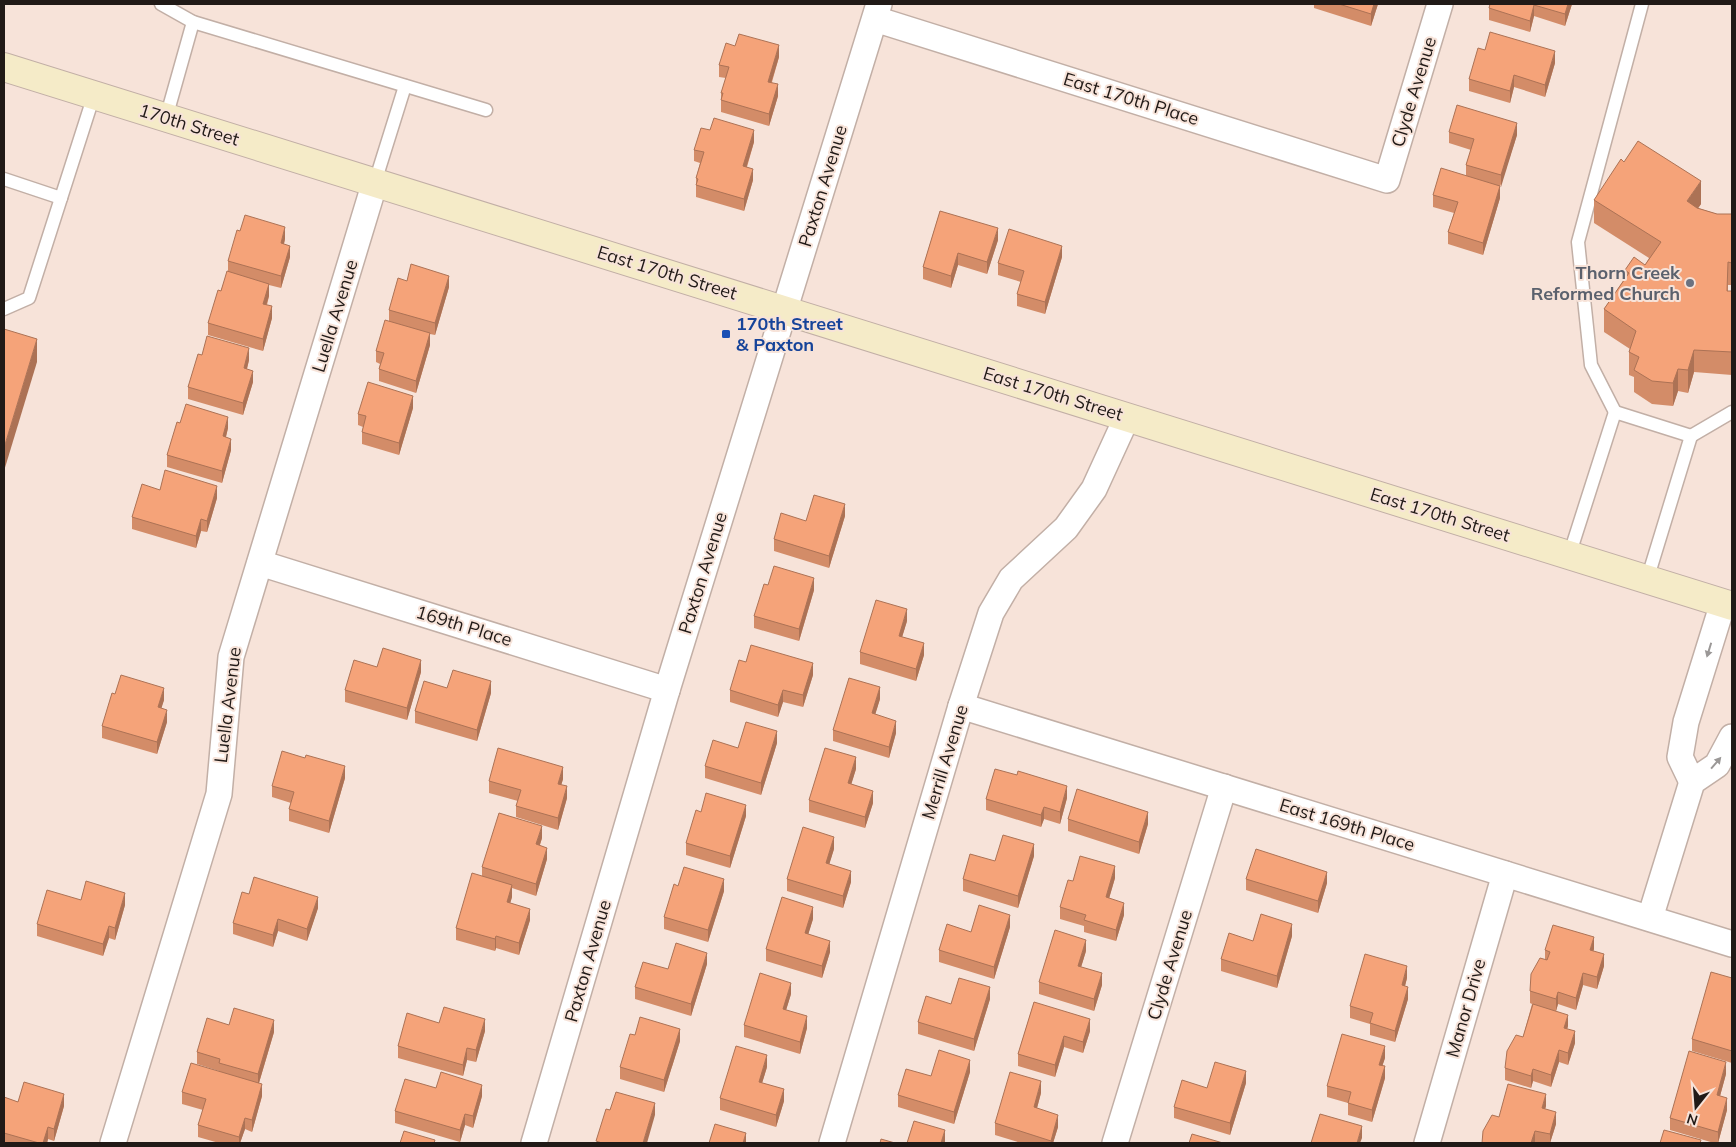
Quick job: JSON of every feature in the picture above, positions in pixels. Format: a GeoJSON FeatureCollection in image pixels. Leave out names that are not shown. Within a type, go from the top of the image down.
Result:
{"type":"FeatureCollection","features":[{"type":"Feature","properties":{"kind":"street","name":"Clyde Avenue"},"geometry":{"type":"LineString","coordinates":[[1387,180],[1440,4]]}},
{"type":"Feature","properties":{"kind":"street","name":"East 170th Place"},"geometry":{"type":"LineString","coordinates":[[877,11],[1387,180]]}},
{"type":"Feature","properties":{"kind":"street","name":"Paxton Avenue"},"geometry":{"type":"LineString","coordinates":[[534,1143],[667,690],[877,11]]}},
{"type":"Feature","properties":{"kind":"street","name":"170th Street"},"geometry":{"type":"LineString","coordinates":[[4,67],[375,182]]}},
{"type":"Feature","properties":{"kind":"street","name":"East 170th Street"},"geometry":{"type":"LineString","coordinates":[[375,182],[1728,605]]}},
{"type":"Feature","properties":{"kind":"street","name":"Luella Avenue"},"geometry":{"type":"LineString","coordinates":[[113,1143],[219,794],[230,657],[375,182]]}},
{"type":"Feature","properties":{"kind":"street","name":"Merrill Avenue"},"geometry":{"type":"LineString","coordinates":[[832,1143],[991,613],[1011,579],[1066,528],[1094,490],[1127,417]]}},
{"type":"Feature","properties":{"kind":"street","name":"169th Place"},"geometry":{"type":"LineString","coordinates":[[260,563],[667,690]]}},
{"type":"Feature","properties":{"kind":"street"},"geometry":{"type":"LineString","coordinates":[[1692,782],[1680,757],[1686,722],[1728,605]]}},
{"type":"Feature","properties":{"kind":"street","name":"East 169th Place"},"geometry":{"type":"LineString","coordinates":[[962,706],[1732,944]]}},
{"type":"Feature","properties":{"kind":"street"},"geometry":{"type":"LineString","coordinates":[[1650,918],[1692,782],[1717,765],[1732,737]]}},
{"type":"Feature","properties":{"kind":"street","name":"Clyde Avenue"},"geometry":{"type":"LineString","coordinates":[[1116,1143],[1224,787]]}},
{"type":"Feature","properties":{"kind":"street","name":"Manor Drive"},"geometry":{"type":"LineString","coordinates":[[1427,1143],[1505,874]]}},
{"type":"Feature","properties":{"kind":"lane"},"geometry":{"type":"LineString","coordinates":[[161,4],[193,22],[486,110]]}},
{"type":"Feature","properties":{"kind":"lane"},"geometry":{"type":"LineString","coordinates":[[1569,556],[1615,412],[1591,365],[1578,242],[1642,4]]}},
{"type":"Feature","properties":{"kind":"lane"},"geometry":{"type":"LineString","coordinates":[[166,118],[193,22]]}},
{"type":"Feature","properties":{"kind":"lane"},"geometry":{"type":"LineString","coordinates":[[375,182],[405,86]]}},
{"type":"Feature","properties":{"kind":"lane"},"geometry":{"type":"LineString","coordinates":[[4,309],[29,298],[94,95]]}},
{"type":"Feature","properties":{"kind":"lane"},"geometry":{"type":"LineString","coordinates":[[4,179],[61,198]]}},
{"type":"Feature","properties":{"kind":"lane"},"geometry":{"type":"LineString","coordinates":[[1615,412],[1691,436]]}},
{"type":"Feature","properties":{"kind":"lane"},"geometry":{"type":"LineString","coordinates":[[1647,580],[1691,436],[1732,412]]}},
{"type":"Feature","properties":{"kind":"building"},"geometry":{"type":"Polygon","coordinates":[[[1339,4],[1374,4],[1371,14],[1339,4]]]}},
{"type":"Feature","properties":{"kind":"building"},"geometry":{"type":"Polygon","coordinates":[[[1490,4],[1568,4],[1565,14],[1534,5],[1530,21],[1489,8],[1490,4]]]}},
{"type":"Feature","properties":{"kind":"building"},"geometry":{"type":"Polygon","coordinates":[[[1490,32],[1555,51],[1545,85],[1514,75],[1510,91],[1469,79],[1478,48],[1485,50],[1490,32]]]}},
{"type":"Feature","properties":{"kind":"building"},"geometry":{"type":"Polygon","coordinates":[[[739,34],[779,45],[768,82],[778,84],[769,114],[721,100],[723,93],[721,93],[729,67],[719,65],[726,43],[735,46],[739,34]]]}},
{"type":"Feature","properties":{"kind":"building"},"geometry":{"type":"Polygon","coordinates":[[[1457,105],[1517,123],[1501,175],[1466,165],[1474,139],[1449,132],[1457,105]]]}},
{"type":"Feature","properties":{"kind":"building"},"geometry":{"type":"Polygon","coordinates":[[[714,118],[754,130],[743,166],[753,169],[744,199],[696,185],[698,179],[696,178],[704,152],[694,150],[701,128],[710,130],[714,118]]]}},
{"type":"Feature","properties":{"kind":"building","name":"Thorn Creek Reformed Church"},"geometry":{"type":"Polygon","coordinates":[[[1638,141],[1701,181],[1687,201],[1697,208],[1717,214],[1732,214],[1732,263],[1728,262],[1727,291],[1732,291],[1732,352],[1694,350],[1688,370],[1678,369],[1673,383],[1652,381],[1634,370],[1639,357],[1629,352],[1636,331],[1604,309],[1629,273],[1625,270],[1634,257],[1645,265],[1661,242],[1594,200],[1621,159],[1624,162],[1638,141]]]}},
{"type":"Feature","properties":{"kind":"building"},"geometry":{"type":"Polygon","coordinates":[[[1441,168],[1500,186],[1483,243],[1448,232],[1458,202],[1433,195],[1441,168]]]}},
{"type":"Feature","properties":{"kind":"building"},"geometry":{"type":"Polygon","coordinates":[[[940,211],[998,228],[987,262],[958,253],[951,276],[923,267],[940,211]]]}},
{"type":"Feature","properties":{"kind":"building"},"geometry":{"type":"Polygon","coordinates":[[[245,215],[285,227],[281,243],[290,246],[281,276],[228,261],[237,230],[240,231],[245,215]]]}},
{"type":"Feature","properties":{"kind":"building"},"geometry":{"type":"Polygon","coordinates":[[[1009,229],[1062,246],[1045,302],[1017,294],[1024,271],[998,263],[1009,229]]]}},
{"type":"Feature","properties":{"kind":"building"},"geometry":{"type":"Polygon","coordinates":[[[411,264],[449,276],[435,323],[389,310],[398,278],[407,281],[411,264]]]}},
{"type":"Feature","properties":{"kind":"building"},"geometry":{"type":"Polygon","coordinates":[[[227,271],[269,284],[263,304],[272,306],[263,339],[208,323],[218,290],[221,291],[227,271]]]}},
{"type":"Feature","properties":{"kind":"building"},"geometry":{"type":"Polygon","coordinates":[[[385,320],[430,333],[416,381],[379,369],[384,353],[376,351],[385,320]]]}},
{"type":"Feature","properties":{"kind":"building"},"geometry":{"type":"Polygon","coordinates":[[[4,329],[37,339],[4,448],[4,329]]]}},
{"type":"Feature","properties":{"kind":"building"},"geometry":{"type":"Polygon","coordinates":[[[207,336],[249,348],[244,368],[253,371],[243,403],[188,387],[198,354],[202,355],[207,336]]]}},
{"type":"Feature","properties":{"kind":"building"},"geometry":{"type":"Polygon","coordinates":[[[368,382],[413,396],[399,443],[362,432],[366,416],[358,414],[368,382]]]}},
{"type":"Feature","properties":{"kind":"building"},"geometry":{"type":"Polygon","coordinates":[[[186,404],[228,417],[223,436],[231,439],[222,471],[167,455],[177,422],[180,423],[186,404]]]}},
{"type":"Feature","properties":{"kind":"building"},"geometry":{"type":"Polygon","coordinates":[[[165,470],[217,486],[207,521],[201,519],[196,536],[132,517],[142,484],[160,490],[165,470]]]}},
{"type":"Feature","properties":{"kind":"building"},"geometry":{"type":"Polygon","coordinates":[[[814,495],[845,504],[829,556],[774,539],[781,513],[806,521],[814,495]]]}},
{"type":"Feature","properties":{"kind":"building"},"geometry":{"type":"Polygon","coordinates":[[[774,566],[814,578],[799,629],[754,616],[764,584],[768,585],[774,566]]]}},
{"type":"Feature","properties":{"kind":"building"},"geometry":{"type":"Polygon","coordinates":[[[876,600],[907,609],[899,636],[924,643],[916,669],[860,652],[876,600]]]}},
{"type":"Feature","properties":{"kind":"building"},"geometry":{"type":"Polygon","coordinates":[[[751,645],[813,663],[803,695],[783,690],[778,705],[730,690],[739,660],[746,662],[751,645]]]}},
{"type":"Feature","properties":{"kind":"building"},"geometry":{"type":"Polygon","coordinates":[[[383,648],[421,660],[407,708],[345,690],[354,660],[377,667],[383,648]]]}},
{"type":"Feature","properties":{"kind":"building"},"geometry":{"type":"Polygon","coordinates":[[[453,670],[491,681],[477,730],[415,711],[424,681],[447,688],[453,670]]]}},
{"type":"Feature","properties":{"kind":"building"},"geometry":{"type":"Polygon","coordinates":[[[121,675],[164,688],[158,707],[167,710],[157,742],[102,726],[112,693],[115,694],[121,675]]]}},
{"type":"Feature","properties":{"kind":"building"},"geometry":{"type":"Polygon","coordinates":[[[849,678],[880,687],[872,713],[896,721],[889,747],[833,730],[849,678]]]}},
{"type":"Feature","properties":{"kind":"building"},"geometry":{"type":"Polygon","coordinates":[[[746,722],[777,731],[761,783],[705,766],[713,740],[738,748],[746,722]]]}},
{"type":"Feature","properties":{"kind":"building"},"geometry":{"type":"Polygon","coordinates":[[[498,748],[563,767],[558,784],[567,786],[558,818],[516,806],[521,790],[489,781],[498,748]]]}},
{"type":"Feature","properties":{"kind":"building"},"geometry":{"type":"Polygon","coordinates":[[[825,748],[856,757],[848,783],[873,791],[865,817],[809,800],[825,748]]]}},
{"type":"Feature","properties":{"kind":"building"},"geometry":{"type":"Polygon","coordinates":[[[282,751],[305,758],[306,755],[345,766],[329,821],[289,809],[294,792],[272,786],[282,751]]]}},
{"type":"Feature","properties":{"kind":"building"},"geometry":{"type":"Polygon","coordinates":[[[995,769],[1017,775],[1018,771],[1067,786],[1060,812],[1044,807],[1041,815],[986,799],[995,769]]]}},
{"type":"Feature","properties":{"kind":"building"},"geometry":{"type":"Polygon","coordinates":[[[1077,789],[1148,812],[1139,842],[1068,819],[1077,789]]]}},
{"type":"Feature","properties":{"kind":"building"},"geometry":{"type":"Polygon","coordinates":[[[706,793],[746,805],[730,856],[686,843],[696,810],[701,812],[706,793]]]}},
{"type":"Feature","properties":{"kind":"building"},"geometry":{"type":"Polygon","coordinates":[[[499,813],[542,826],[536,844],[547,848],[536,884],[482,867],[499,813]]]}},
{"type":"Feature","properties":{"kind":"building"},"geometry":{"type":"Polygon","coordinates":[[[803,827],[834,837],[826,863],[851,871],[843,896],[787,879],[803,827]]]}},
{"type":"Feature","properties":{"kind":"building"},"geometry":{"type":"Polygon","coordinates":[[[1003,835],[1034,844],[1018,896],[963,879],[970,854],[995,861],[1003,835]]]}},
{"type":"Feature","properties":{"kind":"building"},"geometry":{"type":"Polygon","coordinates":[[[1256,849],[1327,872],[1318,901],[1246,879],[1256,849]]]}},
{"type":"Feature","properties":{"kind":"building"},"geometry":{"type":"Polygon","coordinates":[[[1080,856],[1115,866],[1106,897],[1124,903],[1116,930],[1084,920],[1086,915],[1060,907],[1068,880],[1073,881],[1080,856]]]}},
{"type":"Feature","properties":{"kind":"building"},"geometry":{"type":"Polygon","coordinates":[[[684,867],[724,879],[708,930],[664,917],[674,884],[678,886],[684,867]]]}},
{"type":"Feature","properties":{"kind":"building"},"geometry":{"type":"Polygon","coordinates":[[[472,873],[512,885],[507,902],[530,909],[519,943],[496,936],[495,939],[456,928],[472,873]]]}},
{"type":"Feature","properties":{"kind":"building"},"geometry":{"type":"Polygon","coordinates":[[[254,877],[318,897],[307,929],[278,919],[273,935],[233,923],[242,892],[249,894],[254,877]]]}},
{"type":"Feature","properties":{"kind":"building"},"geometry":{"type":"Polygon","coordinates":[[[86,881],[125,893],[115,928],[109,926],[103,944],[37,924],[47,890],[81,900],[86,881]]]}},
{"type":"Feature","properties":{"kind":"building"},"geometry":{"type":"Polygon","coordinates":[[[782,897],[813,907],[805,933],[830,941],[822,966],[766,949],[782,897]]]}},
{"type":"Feature","properties":{"kind":"building"},"geometry":{"type":"Polygon","coordinates":[[[979,905],[1010,915],[994,967],[939,950],[947,924],[971,932],[979,905]]]}},
{"type":"Feature","properties":{"kind":"building"},"geometry":{"type":"Polygon","coordinates":[[[1261,914],[1292,924],[1277,976],[1221,959],[1229,933],[1253,941],[1261,914]]]}},
{"type":"Feature","properties":{"kind":"building"},"geometry":{"type":"Polygon","coordinates":[[[1553,925],[1594,937],[1590,950],[1604,954],[1597,977],[1583,973],[1576,998],[1558,992],[1556,999],[1530,991],[1531,974],[1540,958],[1547,960],[1550,952],[1545,950],[1553,925]]]}},
{"type":"Feature","properties":{"kind":"building"},"geometry":{"type":"Polygon","coordinates":[[[1055,930],[1086,940],[1078,966],[1102,973],[1094,999],[1039,982],[1055,930]]]}},
{"type":"Feature","properties":{"kind":"building"},"geometry":{"type":"Polygon","coordinates":[[[676,943],[707,953],[691,1004],[635,987],[643,962],[668,969],[676,943]]]}},
{"type":"Feature","properties":{"kind":"building"},"geometry":{"type":"Polygon","coordinates":[[[1365,954],[1407,966],[1402,985],[1408,987],[1395,1031],[1370,1023],[1373,1013],[1350,1006],[1365,954]]]}},
{"type":"Feature","properties":{"kind":"building"},"geometry":{"type":"Polygon","coordinates":[[[1711,972],[1732,978],[1732,1051],[1692,1039],[1711,972]]]}},
{"type":"Feature","properties":{"kind":"building"},"geometry":{"type":"Polygon","coordinates":[[[760,973],[791,983],[783,1009],[807,1016],[800,1042],[744,1025],[760,973]]]}},
{"type":"Feature","properties":{"kind":"building"},"geometry":{"type":"Polygon","coordinates":[[[959,978],[990,987],[974,1039],[918,1022],[926,996],[951,1004],[959,978]]]}},
{"type":"Feature","properties":{"kind":"building"},"geometry":{"type":"Polygon","coordinates":[[[1034,1002],[1090,1019],[1083,1042],[1064,1036],[1055,1065],[1018,1054],[1034,1002]]]}},
{"type":"Feature","properties":{"kind":"building"},"geometry":{"type":"Polygon","coordinates":[[[1533,1004],[1568,1015],[1564,1028],[1575,1031],[1568,1053],[1559,1050],[1551,1075],[1533,1069],[1531,1076],[1505,1068],[1507,1051],[1516,1035],[1523,1037],[1533,1004]]]}},
{"type":"Feature","properties":{"kind":"building"},"geometry":{"type":"Polygon","coordinates":[[[444,1007],[485,1019],[476,1050],[467,1048],[463,1065],[398,1046],[407,1013],[439,1023],[444,1007]]]}},
{"type":"Feature","properties":{"kind":"building"},"geometry":{"type":"Polygon","coordinates":[[[234,1008],[274,1020],[258,1074],[219,1063],[220,1059],[197,1052],[207,1018],[229,1025],[234,1008]]]}},
{"type":"Feature","properties":{"kind":"building"},"geometry":{"type":"Polygon","coordinates":[[[640,1017],[680,1029],[664,1080],[620,1067],[630,1034],[635,1035],[640,1017]]]}},
{"type":"Feature","properties":{"kind":"building"},"geometry":{"type":"Polygon","coordinates":[[[1342,1034],[1385,1046],[1379,1065],[1385,1066],[1372,1110],[1348,1103],[1351,1092],[1327,1086],[1342,1034]]]}},
{"type":"Feature","properties":{"kind":"building"},"geometry":{"type":"Polygon","coordinates":[[[736,1046],[767,1055],[759,1082],[784,1089],[776,1115],[720,1098],[736,1046]]]}},
{"type":"Feature","properties":{"kind":"building"},"geometry":{"type":"Polygon","coordinates":[[[939,1050],[970,1060],[954,1112],[898,1095],[906,1069],[931,1076],[939,1050]]]}},
{"type":"Feature","properties":{"kind":"building"},"geometry":{"type":"Polygon","coordinates":[[[1689,1051],[1726,1062],[1717,1095],[1727,1098],[1718,1132],[1670,1118],[1689,1051]]]}},
{"type":"Feature","properties":{"kind":"building"},"geometry":{"type":"Polygon","coordinates":[[[1215,1062],[1246,1071],[1230,1123],[1174,1107],[1182,1080],[1207,1088],[1215,1062]]]}},
{"type":"Feature","properties":{"kind":"building"},"geometry":{"type":"Polygon","coordinates":[[[191,1063],[262,1084],[252,1120],[245,1118],[239,1137],[198,1125],[206,1099],[182,1092],[191,1063]]]}},
{"type":"Feature","properties":{"kind":"building"},"geometry":{"type":"Polygon","coordinates":[[[441,1072],[482,1085],[473,1116],[465,1114],[460,1130],[395,1111],[405,1079],[436,1088],[441,1072]]]}},
{"type":"Feature","properties":{"kind":"building"},"geometry":{"type":"Polygon","coordinates":[[[1010,1072],[1041,1081],[1034,1107],[1058,1115],[1051,1141],[995,1123],[1010,1072]]]}},
{"type":"Feature","properties":{"kind":"building"},"geometry":{"type":"Polygon","coordinates":[[[24,1082],[64,1094],[54,1129],[48,1127],[43,1143],[4,1133],[4,1097],[18,1102],[24,1082]]]}},
{"type":"Feature","properties":{"kind":"building"},"geometry":{"type":"Polygon","coordinates":[[[1508,1084],[1546,1094],[1542,1108],[1556,1112],[1550,1134],[1535,1131],[1531,1143],[1482,1143],[1483,1131],[1492,1115],[1499,1117],[1508,1084]]]}},
{"type":"Feature","properties":{"kind":"building"},"geometry":{"type":"Polygon","coordinates":[[[616,1092],[655,1103],[643,1143],[602,1143],[596,1141],[606,1109],[610,1110],[616,1092]]]}},
{"type":"Feature","properties":{"kind":"building"},"geometry":{"type":"Polygon","coordinates":[[[1320,1114],[1362,1126],[1357,1143],[1311,1143],[1320,1114]]]}},
{"type":"Feature","properties":{"kind":"building"},"geometry":{"type":"Polygon","coordinates":[[[914,1121],[945,1130],[941,1143],[907,1143],[914,1121]]]}},
{"type":"Feature","properties":{"kind":"building"},"geometry":{"type":"Polygon","coordinates":[[[715,1124],[746,1133],[743,1143],[709,1143],[715,1124]]]}},
{"type":"Feature","properties":{"kind":"building"},"geometry":{"type":"Polygon","coordinates":[[[1664,1130],[1701,1140],[1700,1143],[1660,1143],[1664,1130]]]}},
{"type":"Feature","properties":{"kind":"building"},"geometry":{"type":"Polygon","coordinates":[[[404,1131],[435,1140],[434,1143],[400,1143],[404,1131]]]}},
{"type":"Feature","properties":{"kind":"building"},"geometry":{"type":"Polygon","coordinates":[[[1192,1134],[1223,1143],[1189,1143],[1192,1134]]]}},
{"type":"Feature","properties":{"kind":"building"},"geometry":{"type":"Polygon","coordinates":[[[881,1139],[895,1143],[880,1143],[881,1139]]]}},
{"type":"Feature","properties":{"kind":"place","name":"Thorn Creek Reformed Church"},"geometry":{"type":"Point","coordinates":[1690,283]}},
{"type":"Feature","properties":{"kind":"place","name":"170th Street & Paxton"},"geometry":{"type":"Point","coordinates":[726,334]}}]}
